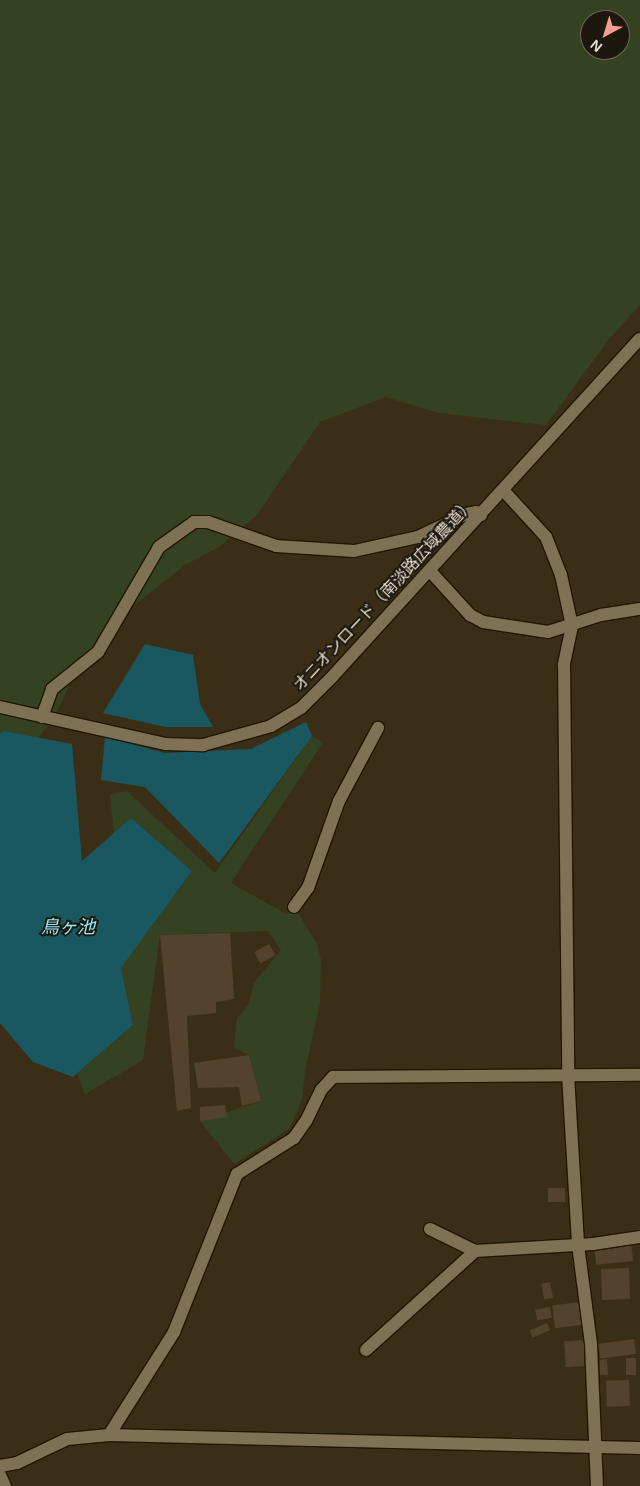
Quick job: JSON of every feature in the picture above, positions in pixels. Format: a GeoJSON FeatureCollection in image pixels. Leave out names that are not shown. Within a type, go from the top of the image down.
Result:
{"type":"FeatureCollection","features":[{"type":"Feature","properties":{"kind":"street","name":"オニオンロード（南淡路広域農道）"},"geometry":{"type":"LineString","coordinates":[[0,707],[166,744],[203,745],[271,726],[301,708],[332,677],[640,339]]}},
{"type":"Feature","properties":{"kind":"street"},"geometry":{"type":"LineString","coordinates":[[503,490],[546,537],[561,575],[572,626],[564,665],[568,1075],[578,1245],[589,1310],[597,1445],[597,1486]]}},
{"type":"Feature","properties":{"kind":"street"},"geometry":{"type":"LineString","coordinates":[[42,717],[52,689],[98,652],[159,548],[194,522],[208,522],[276,546],[354,551],[418,537],[466,514],[476,512],[481,515]]}},
{"type":"Feature","properties":{"kind":"street"},"geometry":{"type":"LineString","coordinates":[[430,571],[470,615],[483,622],[548,632],[572,626],[601,615],[640,609]]}},
{"type":"Feature","properties":{"kind":"street"},"geometry":{"type":"LineString","coordinates":[[294,907],[308,888],[339,801],[378,728]]}},
{"type":"Feature","properties":{"kind":"street"},"geometry":{"type":"LineString","coordinates":[[109,1435],[174,1332],[237,1174],[294,1138],[306,1122],[321,1090],[333,1077],[640,1075]]}},
{"type":"Feature","properties":{"kind":"street"},"geometry":{"type":"LineString","coordinates":[[430,1229],[475,1251],[578,1245],[640,1237]]}},
{"type":"Feature","properties":{"kind":"street"},"geometry":{"type":"LineString","coordinates":[[366,1350],[475,1251]]}},
{"type":"Feature","properties":{"kind":"street"},"geometry":{"type":"LineString","coordinates":[[0,1466],[17,1463],[67,1439],[109,1435],[597,1445],[640,1448]]}},
{"type":"Feature","properties":{"kind":"street"},"geometry":{"type":"LineString","coordinates":[[0,1474],[5,1486]]}},
{"type":"Feature","properties":{"kind":"green space"},"geometry":{"type":"Polygon","coordinates":[[[0,0],[640,0],[640,305],[610,338],[546,425],[439,413],[386,397],[320,422],[258,514],[219,547],[185,565],[128,610],[99,638],[71,681],[54,718],[38,738],[0,751],[0,0]]]}},
{"type":"Feature","properties":{"kind":"green space"},"geometry":{"type":"Polygon","coordinates":[[[312,736],[323,742],[231,883],[286,914],[294,907],[317,943],[321,960],[320,1004],[305,1070],[302,1100],[289,1129],[234,1164],[200,1121],[261,1101],[249,1055],[234,1048],[237,1018],[249,1004],[254,983],[281,950],[268,931],[160,935],[143,1060],[85,1094],[77,1074],[133,1025],[121,968],[192,871],[131,818],[114,833],[110,795],[127,791],[215,873],[312,736]]]}},
{"type":"Feature","properties":{"kind":"water"},"geometry":{"type":"Polygon","coordinates":[[[145,644],[193,655],[200,704],[213,727],[166,727],[103,713],[145,644]]]}},
{"type":"Feature","properties":{"kind":"water"},"geometry":{"type":"Polygon","coordinates":[[[306,722],[312,736],[219,863],[145,787],[101,780],[105,737],[165,753],[251,749],[306,722]]]}},
{"type":"Feature","properties":{"kind":"water","name":"鳥ヶ池"},"geometry":{"type":"Polygon","coordinates":[[[3,731],[72,744],[82,861],[131,818],[192,871],[121,968],[133,1025],[73,1077],[33,1062],[0,1023],[0,734],[3,731]]]}},
{"type":"Feature","properties":{"kind":"building"},"geometry":{"type":"Polygon","coordinates":[[[230,933],[234,999],[216,1002],[216,1013],[187,1016],[191,1108],[177,1111],[160,935],[230,933]]]}},
{"type":"Feature","properties":{"kind":"building"},"geometry":{"type":"Polygon","coordinates":[[[269,944],[275,955],[260,964],[254,952],[269,944]]]}},
{"type":"Feature","properties":{"kind":"building"},"geometry":{"type":"Polygon","coordinates":[[[249,1055],[261,1101],[242,1106],[239,1087],[198,1088],[194,1063],[249,1055]]]}},
{"type":"Feature","properties":{"kind":"building"},"geometry":{"type":"Polygon","coordinates":[[[225,1105],[227,1117],[200,1121],[200,1107],[225,1105]]]}},
{"type":"Feature","properties":{"kind":"building"},"geometry":{"type":"Polygon","coordinates":[[[548,1188],[565,1188],[565,1202],[548,1202],[548,1188]]]}},
{"type":"Feature","properties":{"kind":"building"},"geometry":{"type":"Polygon","coordinates":[[[631,1242],[633,1261],[596,1265],[594,1246],[631,1242]]]}},
{"type":"Feature","properties":{"kind":"building"},"geometry":{"type":"Polygon","coordinates":[[[629,1268],[630,1299],[602,1300],[601,1269],[629,1268]]]}},
{"type":"Feature","properties":{"kind":"building"},"geometry":{"type":"Polygon","coordinates":[[[550,1282],[553,1298],[544,1299],[541,1284],[550,1282]]]}},
{"type":"Feature","properties":{"kind":"building"},"geometry":{"type":"Polygon","coordinates":[[[580,1302],[583,1325],[555,1328],[552,1305],[580,1302]]]}},
{"type":"Feature","properties":{"kind":"building"},"geometry":{"type":"Polygon","coordinates":[[[550,1307],[552,1318],[537,1320],[535,1310],[550,1307]]]}},
{"type":"Feature","properties":{"kind":"building"},"geometry":{"type":"Polygon","coordinates":[[[547,1323],[550,1330],[533,1338],[530,1330],[547,1323]]]}},
{"type":"Feature","properties":{"kind":"building"},"geometry":{"type":"Polygon","coordinates":[[[634,1339],[636,1354],[600,1359],[598,1344],[634,1339]]]}},
{"type":"Feature","properties":{"kind":"building"},"geometry":{"type":"Polygon","coordinates":[[[584,1340],[586,1366],[566,1367],[564,1341],[584,1340]]]}},
{"type":"Feature","properties":{"kind":"building"},"geometry":{"type":"Polygon","coordinates":[[[626,1358],[636,1358],[636,1375],[626,1375],[626,1358]]]}},
{"type":"Feature","properties":{"kind":"building"},"geometry":{"type":"Polygon","coordinates":[[[607,1359],[608,1375],[600,1375],[600,1360],[607,1359]]]}},
{"type":"Feature","properties":{"kind":"building"},"geometry":{"type":"Polygon","coordinates":[[[629,1380],[630,1406],[607,1407],[606,1381],[629,1380]]]}}]}
